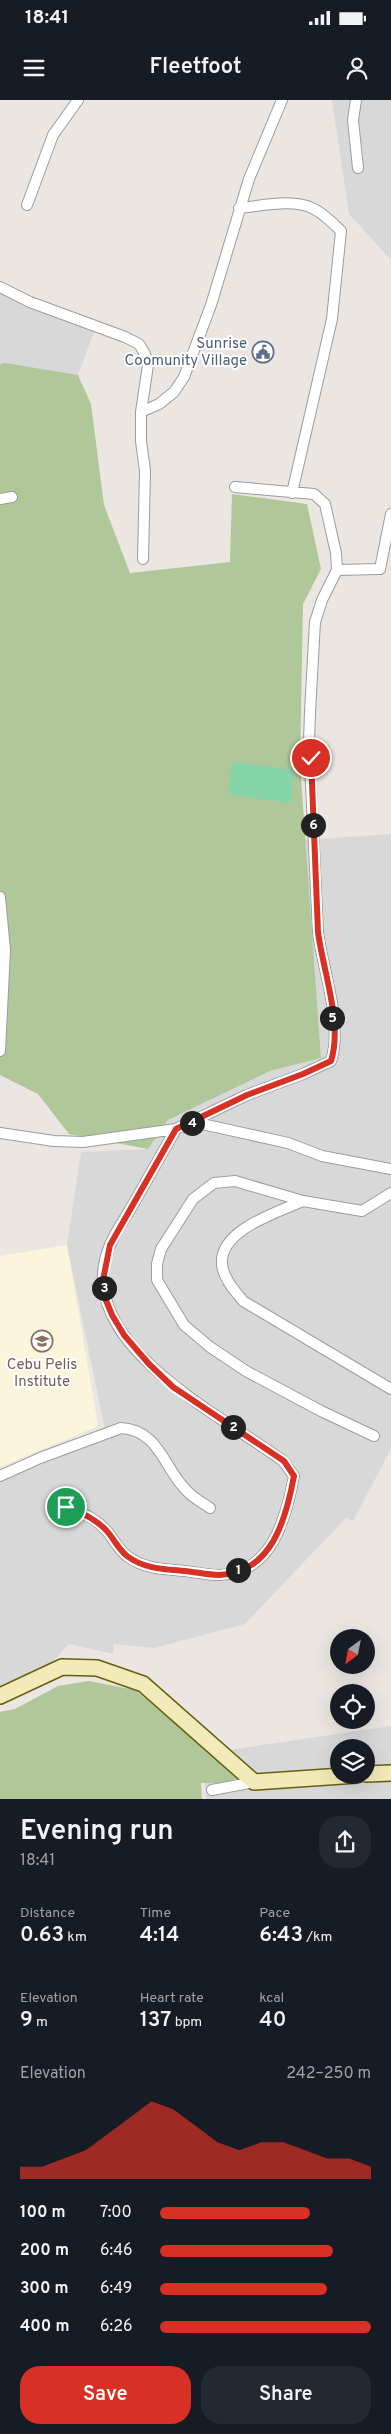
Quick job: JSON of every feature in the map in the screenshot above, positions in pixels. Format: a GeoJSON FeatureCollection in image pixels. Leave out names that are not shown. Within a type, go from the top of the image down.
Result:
{"type":"FeatureCollection","features":[{"type":"Feature","properties":{"kind":"street"},"geometry":{"type":"LineString","coordinates":[[27,205],[53,135],[78,100]]}},
{"type":"Feature","properties":{"kind":"street"},"geometry":{"type":"LineString","coordinates":[[141,412],[160,404],[174,392],[184,378],[212,305],[249,179],[282,100]]}},
{"type":"Feature","properties":{"kind":"street"},"geometry":{"type":"LineString","coordinates":[[356,100],[353,120],[358,168]]}},
{"type":"Feature","properties":{"kind":"street"},"geometry":{"type":"LineString","coordinates":[[239,208],[286,204],[311,207],[322,213],[341,232],[332,319],[292,493]]}},
{"type":"Feature","properties":{"kind":"street"},"geometry":{"type":"LineString","coordinates":[[0,287],[30,302],[125,337],[139,344],[145,354],[148,365],[141,412],[141,441],[145,471],[143,559]]}},
{"type":"Feature","properties":{"kind":"street"},"geometry":{"type":"LineString","coordinates":[[0,1133],[54,1141],[83,1142],[176,1129],[247,1095],[331,1061],[335,1048],[330,985],[321,956],[318,932],[310,742],[315,622],[322,600],[337,570],[336,553],[325,504],[314,494],[235,487]]}},
{"type":"Feature","properties":{"kind":"street"},"geometry":{"type":"LineString","coordinates":[[0,499],[12,496]]}},
{"type":"Feature","properties":{"kind":"street"},"geometry":{"type":"LineString","coordinates":[[337,570],[380,569],[391,514]]}},
{"type":"Feature","properties":{"kind":"street"},"geometry":{"type":"LineString","coordinates":[[0,896],[5,950],[0,1051]]}},
{"type":"Feature","properties":{"kind":"street"},"geometry":{"type":"LineString","coordinates":[[193,1122],[288,1143],[322,1156],[391,1169]]}},
{"type":"Feature","properties":{"kind":"street"},"geometry":{"type":"LineString","coordinates":[[66,1507],[85,1513],[106,1529],[126,1555],[150,1568],[219,1575],[235,1572],[257,1562],[276,1539],[289,1505],[294,1476],[284,1461],[173,1387],[149,1364],[124,1335],[105,1298],[103,1280],[110,1245],[176,1129]]}},
{"type":"Feature","properties":{"kind":"street"},"geometry":{"type":"LineString","coordinates":[[374,1436],[321,1411],[254,1375],[210,1347],[184,1325],[157,1280],[157,1264],[161,1249],[193,1199],[214,1183],[235,1181],[303,1201],[362,1211],[391,1193]]}},
{"type":"Feature","properties":{"kind":"street"},"geometry":{"type":"LineString","coordinates":[[303,1201],[256,1222],[236,1234],[225,1248],[222,1265],[230,1285],[243,1301],[391,1390]]}},
{"type":"Feature","properties":{"kind":"street"},"geometry":{"type":"LineString","coordinates":[[0,1476],[40,1458],[121,1428],[134,1429],[146,1435],[187,1492],[210,1508]]}},
{"type":"Feature","properties":{"kind":"street"},"geometry":{"type":"LineString","coordinates":[[0,1696],[62,1667],[97,1668],[143,1684],[254,1782]]}},
{"type":"Feature","properties":{"kind":"street"},"geometry":{"type":"LineString","coordinates":[[375,1774],[391,1773]]}},
{"type":"Feature","properties":{"kind":"street"},"geometry":{"type":"LineString","coordinates":[[212,1790],[254,1782],[330,1777]]}},
{"type":"Feature","properties":{"kind":"shaded area"},"geometry":{"type":"Polygon","coordinates":[[[332,100],[391,100],[391,260],[349,214],[332,100]]]}},
{"type":"Feature","properties":{"kind":"shaded area"},"geometry":{"type":"Polygon","coordinates":[[[0,291],[94,332],[78,375],[0,364],[0,291]]]}},
{"type":"Feature","properties":{"kind":"shaded area"},"geometry":{"type":"Polygon","coordinates":[[[391,834],[391,1449],[353,1521],[346,1518],[245,1624],[154,1648],[114,1644],[113,1654],[69,1644],[38,1678],[0,1692],[0,1482],[106,1435],[67,1245],[81,1152],[148,1149],[168,1120],[270,1071],[321,1058],[305,840],[391,834]]]}},
{"type":"Feature","properties":{"kind":"shaded area","name":"Cebu Pelis Institute"},"geometry":{"type":"Polygon","coordinates":[[[67,1245],[98,1426],[0,1467],[0,1256],[67,1245]]]}},
{"type":"Feature","properties":{"kind":"shaded area"},"geometry":{"type":"Polygon","coordinates":[[[391,1726],[391,1799],[206,1799],[202,1754],[391,1726]]]}},
{"type":"Feature","properties":{"kind":"green space"},"geometry":{"type":"Polygon","coordinates":[[[5,363],[78,375],[91,404],[104,505],[130,573],[230,562],[232,494],[307,504],[321,569],[303,604],[300,764],[321,1058],[270,1071],[168,1120],[148,1149],[69,1134],[38,1094],[0,1075],[0,364],[5,363]]]}},
{"type":"Feature","properties":{"kind":"green space"},"geometry":{"type":"Polygon","coordinates":[[[232,762],[294,770],[291,803],[228,795],[232,762]]]}},
{"type":"Feature","properties":{"kind":"green space"},"geometry":{"type":"Polygon","coordinates":[[[89,1681],[135,1690],[239,1776],[228,1783],[201,1783],[202,1799],[0,1799],[0,1712],[15,1709],[58,1686],[89,1681]]]}},
{"type":"Feature","properties":{"kind":"place","name":"Sunrise Coomunity Village"},"geometry":{"type":"Point","coordinates":[263,352]}},
{"type":"Feature","properties":{"kind":"place","name":"Cebu Pelis Institute"},"geometry":{"type":"Point","coordinates":[42,1341]}},
{"type":"Feature","properties":{"kind":"route"},"geometry":{"type":"LineString","coordinates":[[66,1507],[85,1513],[106,1529],[126,1555],[150,1568],[219,1575],[235,1572],[257,1562],[276,1539],[289,1505],[294,1476],[284,1461],[173,1387],[149,1364],[124,1335],[112,1315],[105,1298],[103,1280],[110,1245],[176,1129],[247,1095],[303,1074],[331,1061],[335,1048],[330,985],[321,956],[318,932],[311,758]]}}]}
